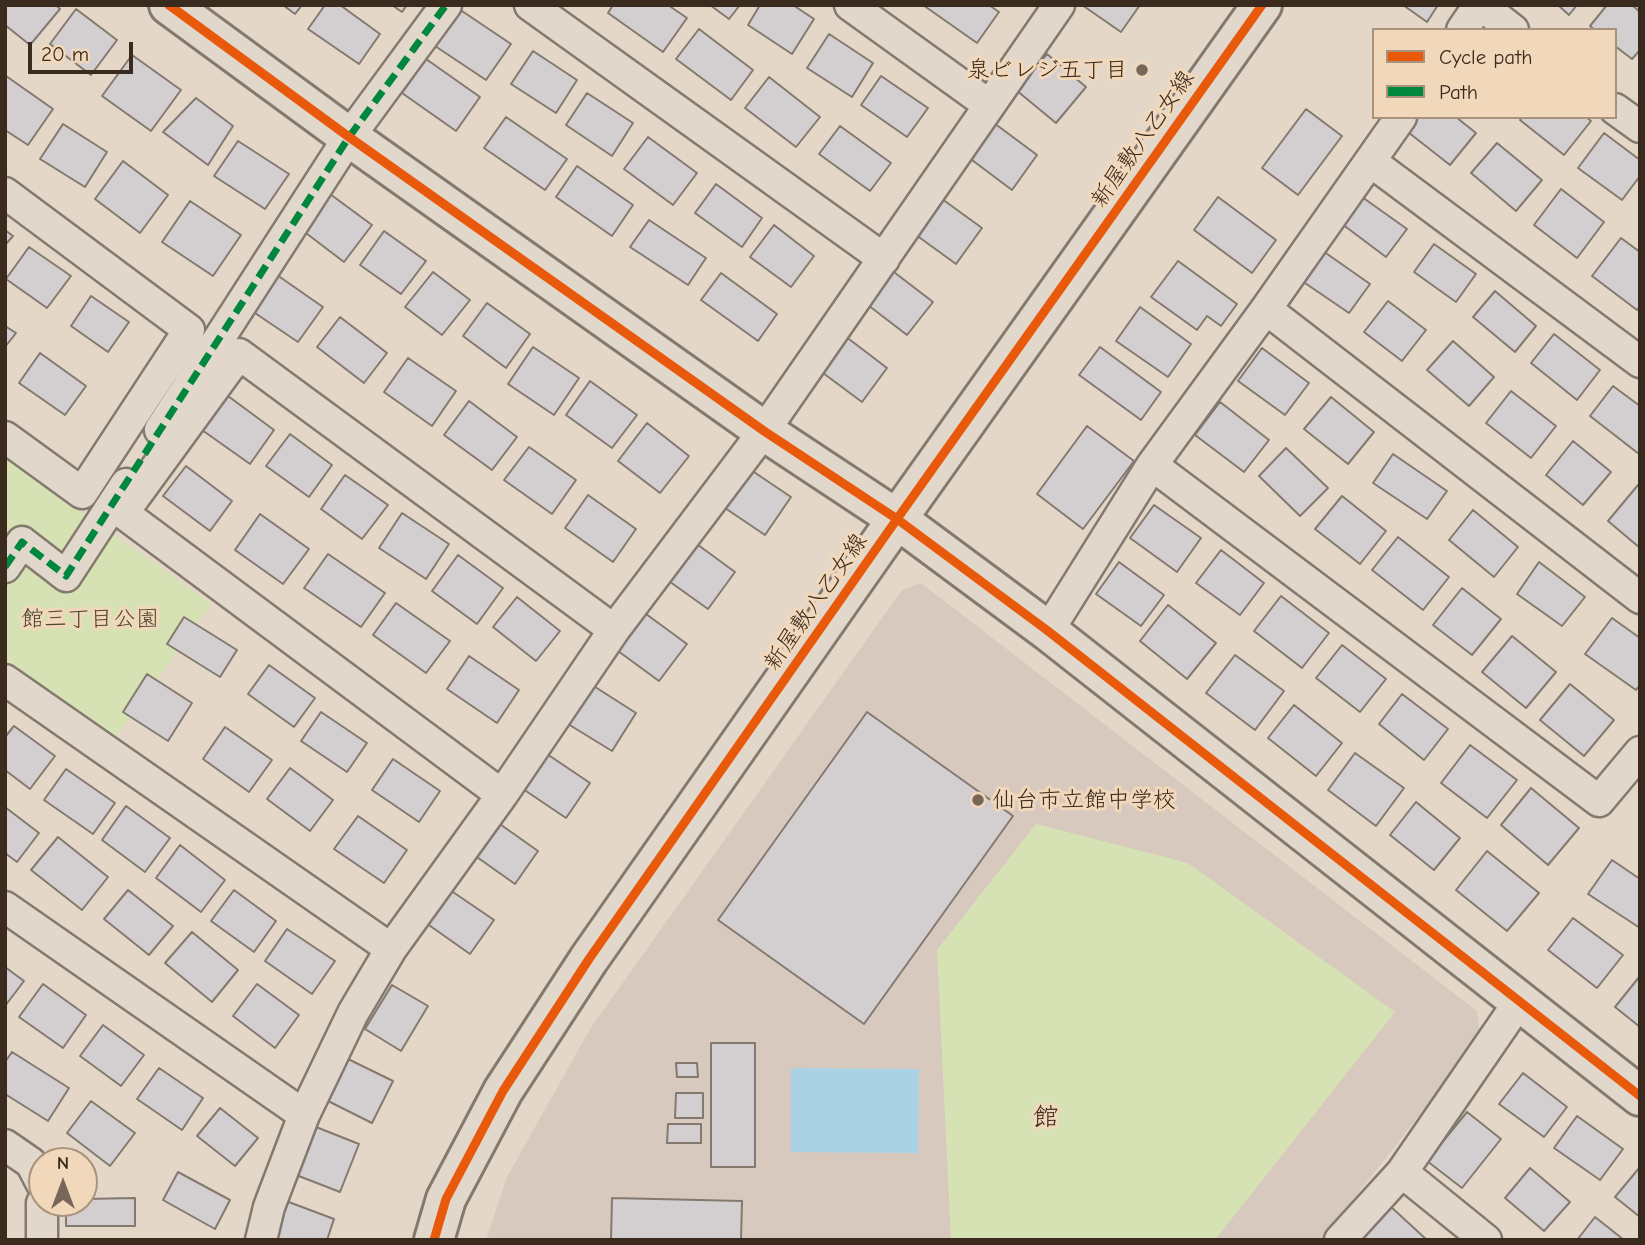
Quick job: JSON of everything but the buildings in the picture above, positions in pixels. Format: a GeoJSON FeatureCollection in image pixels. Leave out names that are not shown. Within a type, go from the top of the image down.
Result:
{"type":"FeatureCollection","features":[{"type":"Feature","properties":{"kind":"street"},"geometry":{"type":"LineString","coordinates":[[169,5],[349,137],[764,432],[897,519],[1048,631],[1640,1096]]}},
{"type":"Feature","properties":{"kind":"street"},"geometry":{"type":"LineString","coordinates":[[5,567],[23,542],[66,576],[349,137],[446,5]]}},
{"type":"Feature","properties":{"kind":"street"},"geometry":{"type":"LineString","coordinates":[[530,5],[884,259]]}},
{"type":"Feature","properties":{"kind":"street"},"geometry":{"type":"LineString","coordinates":[[850,5],[989,105]]}},
{"type":"Feature","properties":{"kind":"street"},"geometry":{"type":"LineString","coordinates":[[261,1240],[269,1207],[304,1115],[353,1013],[391,950],[502,795],[614,630],[764,432],[1059,5]]}},
{"type":"Feature","properties":{"kind":"street","name":"新屋敷八乙女線"},"geometry":{"type":"LineString","coordinates":[[433,1240],[446,1199],[503,1091],[589,959],[1262,5]]}},
{"type":"Feature","properties":{"kind":"street"},"geometry":{"type":"LineString","coordinates":[[1463,28],[1480,5],[1510,28]]}},
{"type":"Feature","properties":{"kind":"street"},"geometry":{"type":"LineString","coordinates":[[1617,110],[1640,127]]}},
{"type":"Feature","properties":{"kind":"street"},"geometry":{"type":"LineString","coordinates":[[1048,631],[1152,465],[1400,119]]}},
{"type":"Feature","properties":{"kind":"street"},"geometry":{"type":"LineString","coordinates":[[1370,161],[1640,362]]}},
{"type":"Feature","properties":{"kind":"street"},"geometry":{"type":"LineString","coordinates":[[5,193],[189,330],[82,492],[5,437]]}},
{"type":"Feature","properties":{"kind":"street"},"geometry":{"type":"LineString","coordinates":[[1266,309],[1640,598]]}},
{"type":"Feature","properties":{"kind":"street"},"geometry":{"type":"LineString","coordinates":[[502,795],[123,513],[239,354],[614,630]]}},
{"type":"Feature","properties":{"kind":"street"},"geometry":{"type":"LineString","coordinates":[[1152,465],[1600,801],[1640,752]]}},
{"type":"Feature","properties":{"kind":"street"},"geometry":{"type":"LineString","coordinates":[[5,680],[391,950]]}},
{"type":"Feature","properties":{"kind":"street"},"geometry":{"type":"LineString","coordinates":[[5,907],[304,1115]]}},
{"type":"Feature","properties":{"kind":"street"},"geometry":{"type":"LineString","coordinates":[[1340,1240],[1402,1172],[1519,1002]]}},
{"type":"Feature","properties":{"kind":"street"},"geometry":{"type":"LineString","coordinates":[[5,1145],[28,1161]]}},
{"type":"Feature","properties":{"kind":"street"},"geometry":{"type":"LineString","coordinates":[[1402,1172],[1486,1240]]}},
{"type":"Feature","properties":{"kind":"street"},"geometry":{"type":"LineString","coordinates":[[41,1240],[42,1217]]}},
{"type":"Feature","properties":{"kind":"shaded area","name":"仙台市立館中学校"},"geometry":{"type":"Polygon","coordinates":[[[921,583],[1477,1011],[1481,1037],[1321,1240],[486,1240],[507,1177],[590,1029],[902,590],[921,583]]]}},
{"type":"Feature","properties":{"kind":"green space","name":"館三丁目公園"},"geometry":{"type":"Polygon","coordinates":[[[5,457],[212,604],[115,738],[5,660],[5,457]]]}},
{"type":"Feature","properties":{"kind":"green space"},"geometry":{"type":"Polygon","coordinates":[[[1036,824],[1188,863],[1395,1012],[1215,1240],[951,1240],[937,950],[1036,824]]]}},
{"type":"Feature","properties":{"kind":"water"},"geometry":{"type":"Polygon","coordinates":[[[791,1068],[919,1069],[918,1153],[791,1152],[791,1068]]]}},
{"type":"Feature","properties":{"kind":"marked path"},"geometry":{"type":"LineString","coordinates":[[5,567],[22,542],[66,576],[349,137],[446,5]]}},
{"type":"Feature","properties":{"kind":"cycle path"},"geometry":{"type":"LineString","coordinates":[[169,5],[349,137],[764,431],[897,519],[1048,631],[1640,1096]]}},
{"type":"Feature","properties":{"kind":"cycle path"},"geometry":{"type":"LineString","coordinates":[[434,1240],[446,1199],[503,1091],[589,959],[1262,5]]}},
{"type":"Feature","properties":{"kind":"place","name":"泉ビレジ五丁目"},"geometry":{"type":"Point","coordinates":[1142,70]}},
{"type":"Feature","properties":{"kind":"place","name":"仙台市立館中学校"},"geometry":{"type":"Point","coordinates":[978,800]}},
{"type":"Feature","properties":{"kind":"district","name":"館"},"geometry":{"type":"Point","coordinates":[1046,1118]}}]}
